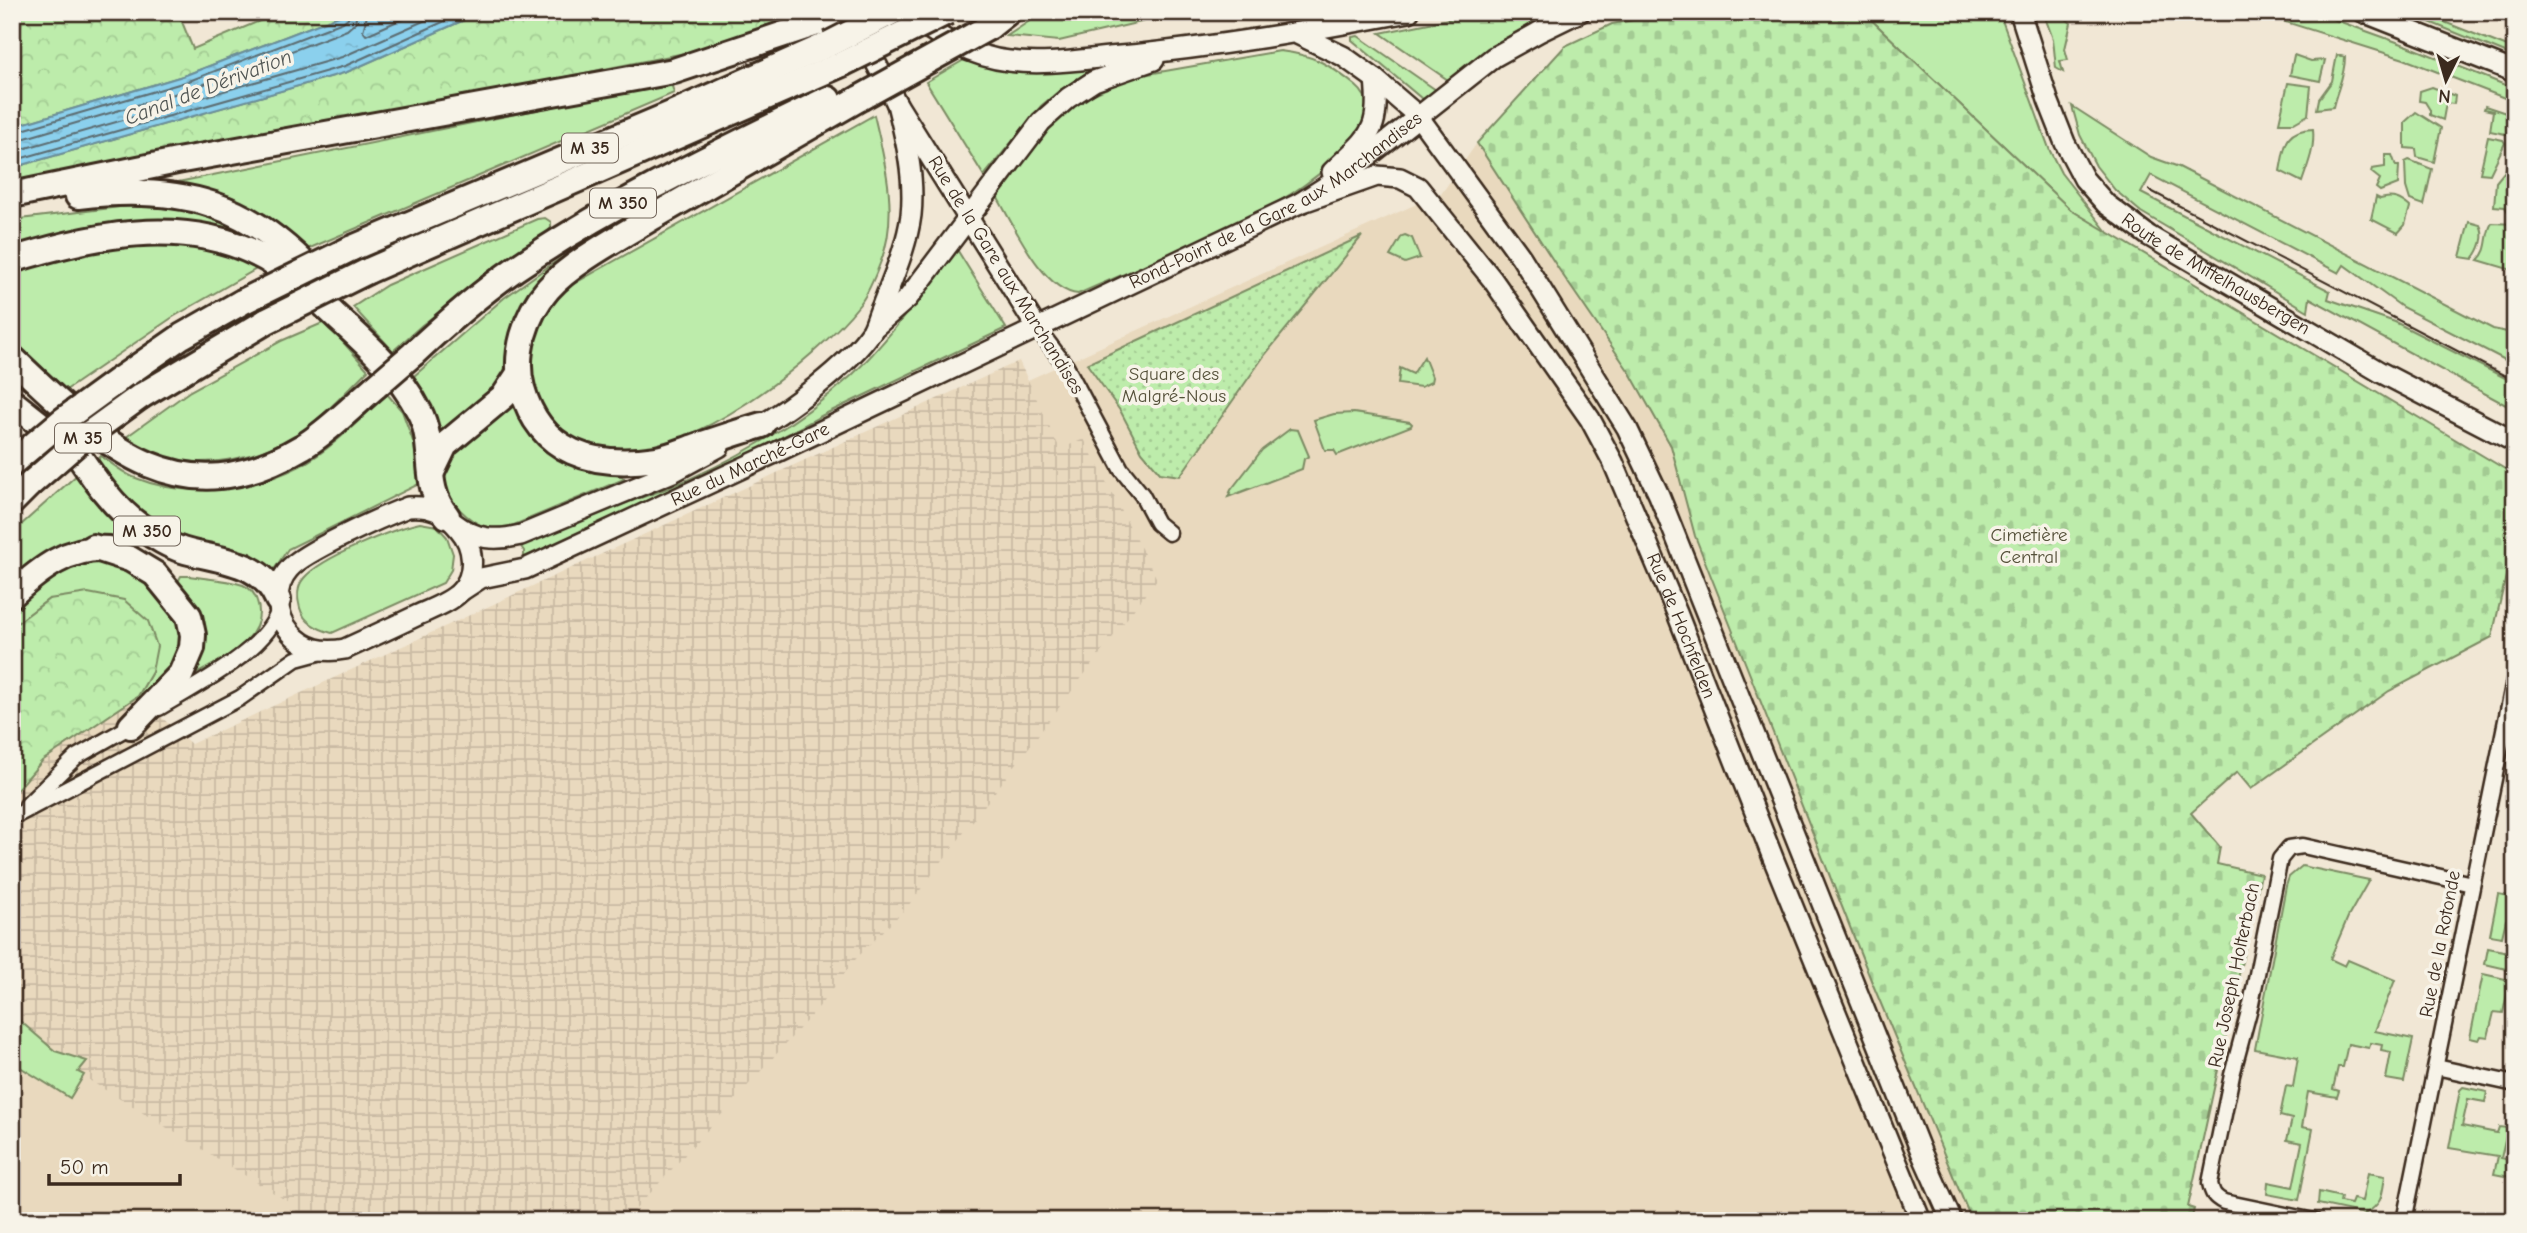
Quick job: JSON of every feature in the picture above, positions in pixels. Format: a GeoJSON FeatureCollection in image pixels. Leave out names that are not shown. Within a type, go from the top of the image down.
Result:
{"type":"FeatureCollection","features":[{"type":"Feature","properties":{"kind":"highway","name":"M 35"},"geometry":{"type":"LineString","coordinates":[[12,463],[62,421],[117,381],[182,336],[242,302],[350,249],[671,114],[833,36],[892,12]]}},
{"type":"Feature","properties":{"kind":"highway","name":"M 35"},"geometry":{"type":"LineString","coordinates":[[21,494],[83,438],[141,396],[267,321],[833,36],[947,12]]}},
{"type":"Feature","properties":{"kind":"highway","name":"M 350"},"geometry":{"type":"LineString","coordinates":[[13,358],[89,428],[118,449],[144,463],[180,474],[213,476],[254,470],[304,447],[455,315],[559,240],[645,190],[857,92],[991,18]]}},
{"type":"Feature","properties":{"kind":"highway"},"geometry":{"type":"LineString","coordinates":[[12,195],[177,161],[674,71],[833,36]]}},
{"type":"Feature","properties":{"kind":"highway"},"geometry":{"type":"LineString","coordinates":[[762,425],[658,459],[602,461],[575,454],[556,443],[539,427],[527,407],[518,375],[521,343],[527,324],[549,288],[570,270],[857,92]]}},
{"type":"Feature","properties":{"kind":"highway"},"geometry":{"type":"LineString","coordinates":[[12,205],[113,192],[143,191],[180,195],[212,204],[250,221],[282,243],[328,289],[359,337]]}},
{"type":"Feature","properties":{"kind":"highway"},"geometry":{"type":"LineString","coordinates":[[12,260],[94,239],[135,233],[173,232],[211,238],[242,248],[277,265],[300,282],[388,366],[419,410],[429,439],[434,496],[451,520]]}},
{"type":"Feature","properties":{"kind":"highway","name":"M 350"},"geometry":{"type":"LineString","coordinates":[[13,358],[80,458],[122,511],[144,530],[180,549],[240,564]]}},
{"type":"Feature","properties":{"kind":"highway"},"geometry":{"type":"LineString","coordinates":[[432,472],[445,445],[503,396],[518,375]]}},
{"type":"Feature","properties":{"kind":"highway"},"geometry":{"type":"LineString","coordinates":[[12,402],[41,423],[80,458]]}},
{"type":"Feature","properties":{"kind":"highway"},"geometry":{"type":"LineString","coordinates":[[93,547],[130,559],[155,574],[189,616],[193,635],[192,648],[181,674],[131,726]]}},
{"type":"Feature","properties":{"kind":"highway"},"geometry":{"type":"LineString","coordinates":[[12,595],[34,575],[54,562],[72,552],[93,547],[204,566],[240,564],[265,579],[279,604]]}},
{"type":"Feature","properties":{"kind":"main road","name":"Rue de la Gare aux Marchandises"},"geometry":{"type":"LineString","coordinates":[[850,12],[897,104],[1037,328]]}},
{"type":"Feature","properties":{"kind":"main road"},"geometry":{"type":"LineString","coordinates":[[910,12],[953,44],[981,55],[1009,61],[1053,61],[1185,50],[1409,12]]}},
{"type":"Feature","properties":{"kind":"main road"},"geometry":{"type":"LineString","coordinates":[[1418,116],[1494,57],[1580,12]]}},
{"type":"Feature","properties":{"kind":"main road","name":"Route de Mittelhausbergen"},"geometry":{"type":"LineString","coordinates":[[2020,12],[2065,143],[2084,179],[2106,204],[2149,236],[2380,372],[2515,442]]}},
{"type":"Feature","properties":{"kind":"main road"},"geometry":{"type":"LineString","coordinates":[[2363,12],[2515,72]]}},
{"type":"Feature","properties":{"kind":"main road","name":"Rond-Point de la Gare aux Marchandises"},"geometry":{"type":"LineString","coordinates":[[1037,328],[1301,202],[1347,173],[1418,116],[1375,79],[1343,57],[1295,33]]}},
{"type":"Feature","properties":{"kind":"main road"},"geometry":{"type":"LineString","coordinates":[[324,651],[315,650],[299,640],[285,625],[279,604],[280,584],[287,570],[294,564],[315,551],[408,507],[427,507],[471,535],[482,538],[506,539],[521,535],[673,472],[762,425],[824,379],[908,298],[1041,122],[1094,82],[1185,50]]}},
{"type":"Feature","properties":{"kind":"main road"},"geometry":{"type":"LineString","coordinates":[[1301,202],[1368,136],[1378,108],[1375,79]]}},
{"type":"Feature","properties":{"kind":"main road"},"geometry":{"type":"LineString","coordinates":[[872,330],[898,265],[911,217],[912,189],[897,104]]}},
{"type":"Feature","properties":{"kind":"main road","name":"Rue de Hochfelden"},"geometry":{"type":"LineString","coordinates":[[1418,116],[1521,257],[1627,428],[1645,462],[1917,1142],[1952,1221]]}},
{"type":"Feature","properties":{"kind":"main road","name":"Rue de Hochfelden"},"geometry":{"type":"LineString","coordinates":[[1301,202],[1377,176],[1400,177],[1418,187],[1492,279],[1590,419],[1613,461],[1677,613],[1773,858],[1921,1221]]}},
{"type":"Feature","properties":{"kind":"main road","name":"Rue du Marché-Gare"},"geometry":{"type":"LineString","coordinates":[[324,651],[345,649],[445,603],[474,580],[525,569],[1037,328]]}},
{"type":"Feature","properties":{"kind":"main road"},"geometry":{"type":"LineString","coordinates":[[451,520],[468,542],[471,552],[470,573],[461,591]]}},
{"type":"Feature","properties":{"kind":"street","name":"Rue de la Gare aux Marchandises"},"geometry":{"type":"LineString","coordinates":[[1037,328],[1066,366],[1121,469],[1142,495],[1157,523],[1169,533]]}},
{"type":"Feature","properties":{"kind":"street"},"geometry":{"type":"LineString","coordinates":[[16,817],[48,782],[76,757],[218,672],[254,646],[269,631],[279,604]]}},
{"type":"Feature","properties":{"kind":"street"},"geometry":{"type":"LineString","coordinates":[[16,817],[240,698],[296,659],[324,651]]}},
{"type":"Feature","properties":{"kind":"street","name":"Rue de la Rotonde"},"geometry":{"type":"LineString","coordinates":[[2404,1221],[2515,676]]}},
{"type":"Feature","properties":{"kind":"street","name":"Rue Joseph Holterbach"},"geometry":{"type":"LineString","coordinates":[[2314,1221],[2224,1202],[2216,1198],[2210,1183],[2280,859],[2289,848],[2303,846],[2472,884]]}},
{"type":"Feature","properties":{"kind":"street"},"geometry":{"type":"LineString","coordinates":[[2436,1067],[2515,1084]]}},
{"type":"Feature","properties":{"kind":"shaded area"},"geometry":{"type":"Polygon","coordinates":[[[1477,143],[1630,373],[1671,446],[1695,536],[1938,1143],[1972,1221],[12,1221],[12,873],[120,791],[1421,202],[1432,207],[1477,143]]]}},
{"type":"Feature","properties":{"kind":"shaded area"},"geometry":{"type":"Polygon","coordinates":[[[1019,361],[1060,449],[1084,439],[1157,579],[908,906],[854,961],[818,1008],[625,1221],[305,1221],[287,1201],[12,1033],[12,796],[42,761],[138,696],[191,744],[1019,361]]]}},
{"type":"Feature","properties":{"kind":"green space"},"geometry":{"type":"Polygon","coordinates":[[[12,12],[178,12],[193,49],[281,12],[349,12],[186,75],[12,127],[12,12]]]}},
{"type":"Feature","properties":{"kind":"green space"},"geometry":{"type":"Polygon","coordinates":[[[482,12],[807,12],[725,45],[85,172],[12,189],[12,168],[347,72],[482,12]]]}},
{"type":"Feature","properties":{"kind":"green space"},"geometry":{"type":"Polygon","coordinates":[[[1043,12],[1184,12],[1059,41],[1007,36],[1043,12]]]}},
{"type":"Feature","properties":{"kind":"green space"},"geometry":{"type":"Polygon","coordinates":[[[1483,12],[1558,12],[1501,43],[1448,80],[1380,33],[1483,12]]]}},
{"type":"Feature","properties":{"kind":"green space","name":"Cimetière Central"},"geometry":{"type":"Polygon","coordinates":[[[1674,12],[1863,12],[2071,210],[2515,475],[2515,537],[2492,637],[2389,691],[2251,789],[2237,772],[2191,813],[2220,847],[2217,864],[2261,874],[2188,1207],[2194,1209],[2191,1221],[1972,1221],[1871,980],[1695,536],[1671,446],[1630,373],[1477,143],[1565,46],[1612,24],[1674,12]]]}},
{"type":"Feature","properties":{"kind":"green space"},"geometry":{"type":"Polygon","coordinates":[[[1863,12],[1999,12],[2050,151],[2061,173],[2108,233],[2071,210],[1863,12]]]}},
{"type":"Feature","properties":{"kind":"green space"},"geometry":{"type":"Polygon","coordinates":[[[2043,12],[2058,12],[2071,23],[2065,49],[2068,60],[2060,61],[2063,72],[2056,68],[2053,39],[2043,12]]]}},
{"type":"Feature","properties":{"kind":"green space"},"geometry":{"type":"Polygon","coordinates":[[[2313,12],[2515,89],[2515,102],[2404,59],[2257,13],[2313,12]]]}},
{"type":"Feature","properties":{"kind":"green space"},"geometry":{"type":"Polygon","coordinates":[[[2405,12],[2419,12],[2515,50],[2515,57],[2405,12]]]}},
{"type":"Feature","properties":{"kind":"green space"},"geometry":{"type":"Polygon","coordinates":[[[1358,36],[1436,90],[1425,99],[1421,98],[1352,40],[1352,37],[1358,36]]]}},
{"type":"Feature","properties":{"kind":"green space"},"geometry":{"type":"Polygon","coordinates":[[[1280,51],[1312,58],[1329,66],[1356,86],[1366,99],[1367,114],[1349,146],[1318,175],[1291,194],[1266,209],[1186,247],[1078,294],[1065,290],[1052,281],[1030,254],[996,195],[1039,137],[1085,98],[1125,80],[1280,51]]]}},
{"type":"Feature","properties":{"kind":"green space"},"geometry":{"type":"Polygon","coordinates":[[[2294,55],[2311,61],[2325,60],[2320,81],[2290,75],[2294,55]]]}},
{"type":"Feature","properties":{"kind":"green space"},"geometry":{"type":"Polygon","coordinates":[[[2337,55],[2345,57],[2345,64],[2333,107],[2317,109],[2319,99],[2332,81],[2337,55]]]}},
{"type":"Feature","properties":{"kind":"green space"},"geometry":{"type":"Polygon","coordinates":[[[964,60],[1004,69],[1092,69],[1041,106],[984,176],[926,82],[964,60]]]}},
{"type":"Feature","properties":{"kind":"green space"},"geometry":{"type":"Polygon","coordinates":[[[671,83],[674,93],[303,251],[268,216],[232,197],[168,184],[671,83]]]}},
{"type":"Feature","properties":{"kind":"green space"},"geometry":{"type":"Polygon","coordinates":[[[2288,83],[2311,86],[2308,115],[2294,123],[2279,123],[2288,83]]]}},
{"type":"Feature","properties":{"kind":"green space"},"geometry":{"type":"Polygon","coordinates":[[[2432,87],[2455,96],[2454,104],[2446,103],[2443,120],[2430,115],[2425,102],[2419,101],[2420,91],[2432,87]]]}},
{"type":"Feature","properties":{"kind":"green space"},"geometry":{"type":"Polygon","coordinates":[[[2072,106],[2151,157],[2179,167],[2493,329],[2507,332],[2515,340],[2515,365],[2402,307],[2344,265],[2339,273],[2151,175],[2141,193],[2330,291],[2328,299],[2395,322],[2515,383],[2515,410],[2310,298],[2308,311],[2141,212],[2115,190],[2096,166],[2080,135],[2072,106]]]}},
{"type":"Feature","properties":{"kind":"green space"},"geometry":{"type":"Polygon","coordinates":[[[2485,106],[2515,116],[2515,136],[2490,131],[2493,111],[2484,109],[2485,106]]]}},
{"type":"Feature","properties":{"kind":"green space"},"geometry":{"type":"Polygon","coordinates":[[[2416,112],[2441,128],[2434,162],[2417,157],[2416,149],[2405,148],[2405,122],[2416,112]]]}},
{"type":"Feature","properties":{"kind":"green space"},"geometry":{"type":"Polygon","coordinates":[[[874,115],[888,188],[889,225],[879,266],[866,294],[840,327],[782,378],[748,402],[677,440],[643,450],[612,451],[575,439],[554,423],[538,402],[533,390],[532,353],[542,317],[570,286],[874,115]]]}},
{"type":"Feature","properties":{"kind":"green space"},"geometry":{"type":"Polygon","coordinates":[[[2313,129],[2312,150],[2302,182],[2280,171],[2283,154],[2291,136],[2313,129]]]}},
{"type":"Feature","properties":{"kind":"green space"},"geometry":{"type":"Polygon","coordinates":[[[2488,137],[2503,140],[2505,143],[2490,174],[2480,173],[2488,137]]]}},
{"type":"Feature","properties":{"kind":"green space"},"geometry":{"type":"Polygon","coordinates":[[[2515,147],[2515,216],[2510,215],[2505,207],[2494,206],[2496,182],[2505,171],[2515,147]]]}},
{"type":"Feature","properties":{"kind":"green space"},"geometry":{"type":"Polygon","coordinates":[[[2385,155],[2392,155],[2396,166],[2399,166],[2398,184],[2380,191],[2376,188],[2380,179],[2371,172],[2372,169],[2385,167],[2385,155]]]}},
{"type":"Feature","properties":{"kind":"green space"},"geometry":{"type":"Polygon","coordinates":[[[2409,160],[2432,169],[2424,205],[2410,200],[2406,187],[2405,162],[2409,160]]]}},
{"type":"Feature","properties":{"kind":"green space"},"geometry":{"type":"Polygon","coordinates":[[[690,183],[591,245],[511,342],[500,388],[446,435],[439,434],[429,402],[414,376],[504,298],[549,266],[595,235],[690,183]]]}},
{"type":"Feature","properties":{"kind":"green space"},"geometry":{"type":"Polygon","coordinates":[[[2376,197],[2396,198],[2410,207],[2405,225],[2398,233],[2371,219],[2376,197]]]}},
{"type":"Feature","properties":{"kind":"green space"},"geometry":{"type":"Polygon","coordinates":[[[128,206],[188,211],[223,220],[257,239],[274,253],[220,229],[168,221],[89,229],[12,246],[12,220],[128,206]]]}},
{"type":"Feature","properties":{"kind":"green space"},"geometry":{"type":"Polygon","coordinates":[[[545,218],[551,222],[551,228],[545,234],[422,325],[393,351],[353,307],[387,285],[537,219],[545,218]]]}},
{"type":"Feature","properties":{"kind":"green space"},"geometry":{"type":"Polygon","coordinates":[[[2469,222],[2480,225],[2482,234],[2480,247],[2473,259],[2460,257],[2469,222]]]}},
{"type":"Feature","properties":{"kind":"green space"},"geometry":{"type":"Polygon","coordinates":[[[2492,223],[2515,224],[2515,271],[2478,260],[2484,251],[2492,223]]]}},
{"type":"Feature","properties":{"kind":"green space"},"geometry":{"type":"Polygon","coordinates":[[[1405,235],[1412,238],[1420,258],[1405,263],[1390,256],[1405,235]]]}},
{"type":"Feature","properties":{"kind":"green space","name":"Square des Malgré-Nous"},"geometry":{"type":"Polygon","coordinates":[[[1362,236],[1264,356],[1180,476],[1160,473],[1142,452],[1121,412],[1087,364],[1362,236]]]}},
{"type":"Feature","properties":{"kind":"green space"},"geometry":{"type":"Polygon","coordinates":[[[133,241],[184,242],[225,252],[258,268],[173,317],[66,390],[12,339],[12,273],[51,260],[133,241]]]}},
{"type":"Feature","properties":{"kind":"green space"},"geometry":{"type":"Polygon","coordinates":[[[956,248],[1006,328],[823,415],[760,449],[524,559],[524,551],[520,545],[690,479],[763,441],[809,410],[851,376],[880,346],[956,248]]]}},
{"type":"Feature","properties":{"kind":"green space"},"geometry":{"type":"Polygon","coordinates":[[[325,322],[368,370],[322,416],[289,439],[234,459],[194,462],[156,456],[122,440],[190,391],[281,341],[325,322]]]}},
{"type":"Feature","properties":{"kind":"green space"},"geometry":{"type":"Polygon","coordinates":[[[1424,357],[1432,377],[1431,382],[1421,387],[1398,384],[1400,368],[1413,374],[1424,357]]]}},
{"type":"Feature","properties":{"kind":"green space"},"geometry":{"type":"Polygon","coordinates":[[[387,394],[402,411],[414,444],[419,484],[288,549],[273,571],[250,553],[202,543],[165,531],[132,508],[95,462],[101,456],[133,477],[175,488],[217,490],[239,487],[280,475],[312,459],[387,394]]]}},
{"type":"Feature","properties":{"kind":"green space"},"geometry":{"type":"Polygon","coordinates":[[[514,400],[566,460],[585,469],[621,476],[624,479],[514,525],[489,528],[466,516],[445,489],[442,477],[446,461],[514,400]]]}},
{"type":"Feature","properties":{"kind":"green space"},"geometry":{"type":"Polygon","coordinates":[[[1354,413],[1412,424],[1337,455],[1334,450],[1325,450],[1314,420],[1334,414],[1354,413]]]}},
{"type":"Feature","properties":{"kind":"green space"},"geometry":{"type":"Polygon","coordinates":[[[1290,429],[1298,430],[1309,456],[1304,459],[1302,469],[1228,497],[1262,450],[1290,429]]]}},
{"type":"Feature","properties":{"kind":"green space"},"geometry":{"type":"Polygon","coordinates":[[[78,474],[112,516],[125,537],[97,536],[12,582],[12,533],[78,474]]]}},
{"type":"Feature","properties":{"kind":"green space"},"geometry":{"type":"Polygon","coordinates":[[[420,523],[437,526],[447,537],[453,554],[451,570],[443,583],[332,633],[305,618],[299,604],[299,588],[304,578],[313,570],[359,545],[420,523]]]}},
{"type":"Feature","properties":{"kind":"green space"},"geometry":{"type":"Polygon","coordinates":[[[88,559],[140,571],[181,618],[184,638],[168,675],[138,696],[152,672],[49,599],[12,627],[12,608],[41,580],[88,559]]]}},
{"type":"Feature","properties":{"kind":"green space"},"geometry":{"type":"Polygon","coordinates":[[[181,576],[243,585],[255,596],[259,614],[256,626],[240,647],[192,676],[176,585],[181,576]]]}},
{"type":"Feature","properties":{"kind":"green space"},"geometry":{"type":"Polygon","coordinates":[[[88,593],[124,600],[148,621],[157,646],[152,672],[138,696],[42,761],[12,796],[12,627],[49,599],[88,593]]]}},
{"type":"Feature","properties":{"kind":"green space"},"geometry":{"type":"Polygon","coordinates":[[[2302,866],[2369,880],[2348,917],[2330,959],[2345,966],[2348,960],[2395,980],[2375,1031],[2413,1039],[2404,1082],[2386,1079],[2391,1052],[2381,1050],[2382,1045],[2371,1043],[2369,1048],[2348,1044],[2343,1067],[2338,1067],[2333,1089],[2339,1091],[2337,1097],[2308,1092],[2302,1127],[2313,1129],[2299,1200],[2267,1194],[2268,1182],[2293,1187],[2302,1143],[2287,1140],[2292,1119],[2280,1116],[2286,1086],[2293,1087],[2298,1057],[2255,1049],[2286,886],[2289,877],[2302,866]]]}},
{"type":"Feature","properties":{"kind":"green space"},"geometry":{"type":"Polygon","coordinates":[[[2498,894],[2515,897],[2515,922],[2506,920],[2502,937],[2490,935],[2498,894]]]}},
{"type":"Feature","properties":{"kind":"green space"},"geometry":{"type":"Polygon","coordinates":[[[2488,948],[2515,953],[2515,971],[2485,964],[2488,948]]]}},
{"type":"Feature","properties":{"kind":"green space"},"geometry":{"type":"Polygon","coordinates":[[[2483,974],[2510,980],[2503,1013],[2494,1012],[2488,1037],[2481,1036],[2479,1040],[2470,1038],[2483,974]]]}},
{"type":"Feature","properties":{"kind":"green space"},"geometry":{"type":"Polygon","coordinates":[[[12,1014],[55,1051],[87,1061],[78,1072],[84,1075],[70,1098],[12,1062],[12,1014]]]}},
{"type":"Feature","properties":{"kind":"green space"},"geometry":{"type":"Polygon","coordinates":[[[2463,1087],[2487,1092],[2485,1102],[2468,1099],[2462,1126],[2497,1133],[2499,1127],[2508,1128],[2501,1158],[2515,1161],[2515,1178],[2494,1174],[2498,1156],[2449,1148],[2460,1090],[2463,1087]]]}},
{"type":"Feature","properties":{"kind":"green space"},"geometry":{"type":"Polygon","coordinates":[[[2368,1173],[2385,1176],[2381,1198],[2365,1214],[2318,1204],[2319,1192],[2341,1197],[2340,1202],[2351,1204],[2353,1199],[2362,1201],[2368,1173]]]}},
{"type":"Feature","properties":{"kind":"water","name":"Canal de Dérivation"},"geometry":{"type":"Polygon","coordinates":[[[349,12],[482,12],[347,72],[12,168],[12,127],[186,75],[349,12]]]}},
{"type":"Feature","properties":{"kind":"tram line"},"geometry":{"type":"LineString","coordinates":[[2149,190],[2515,381]]}}]}
